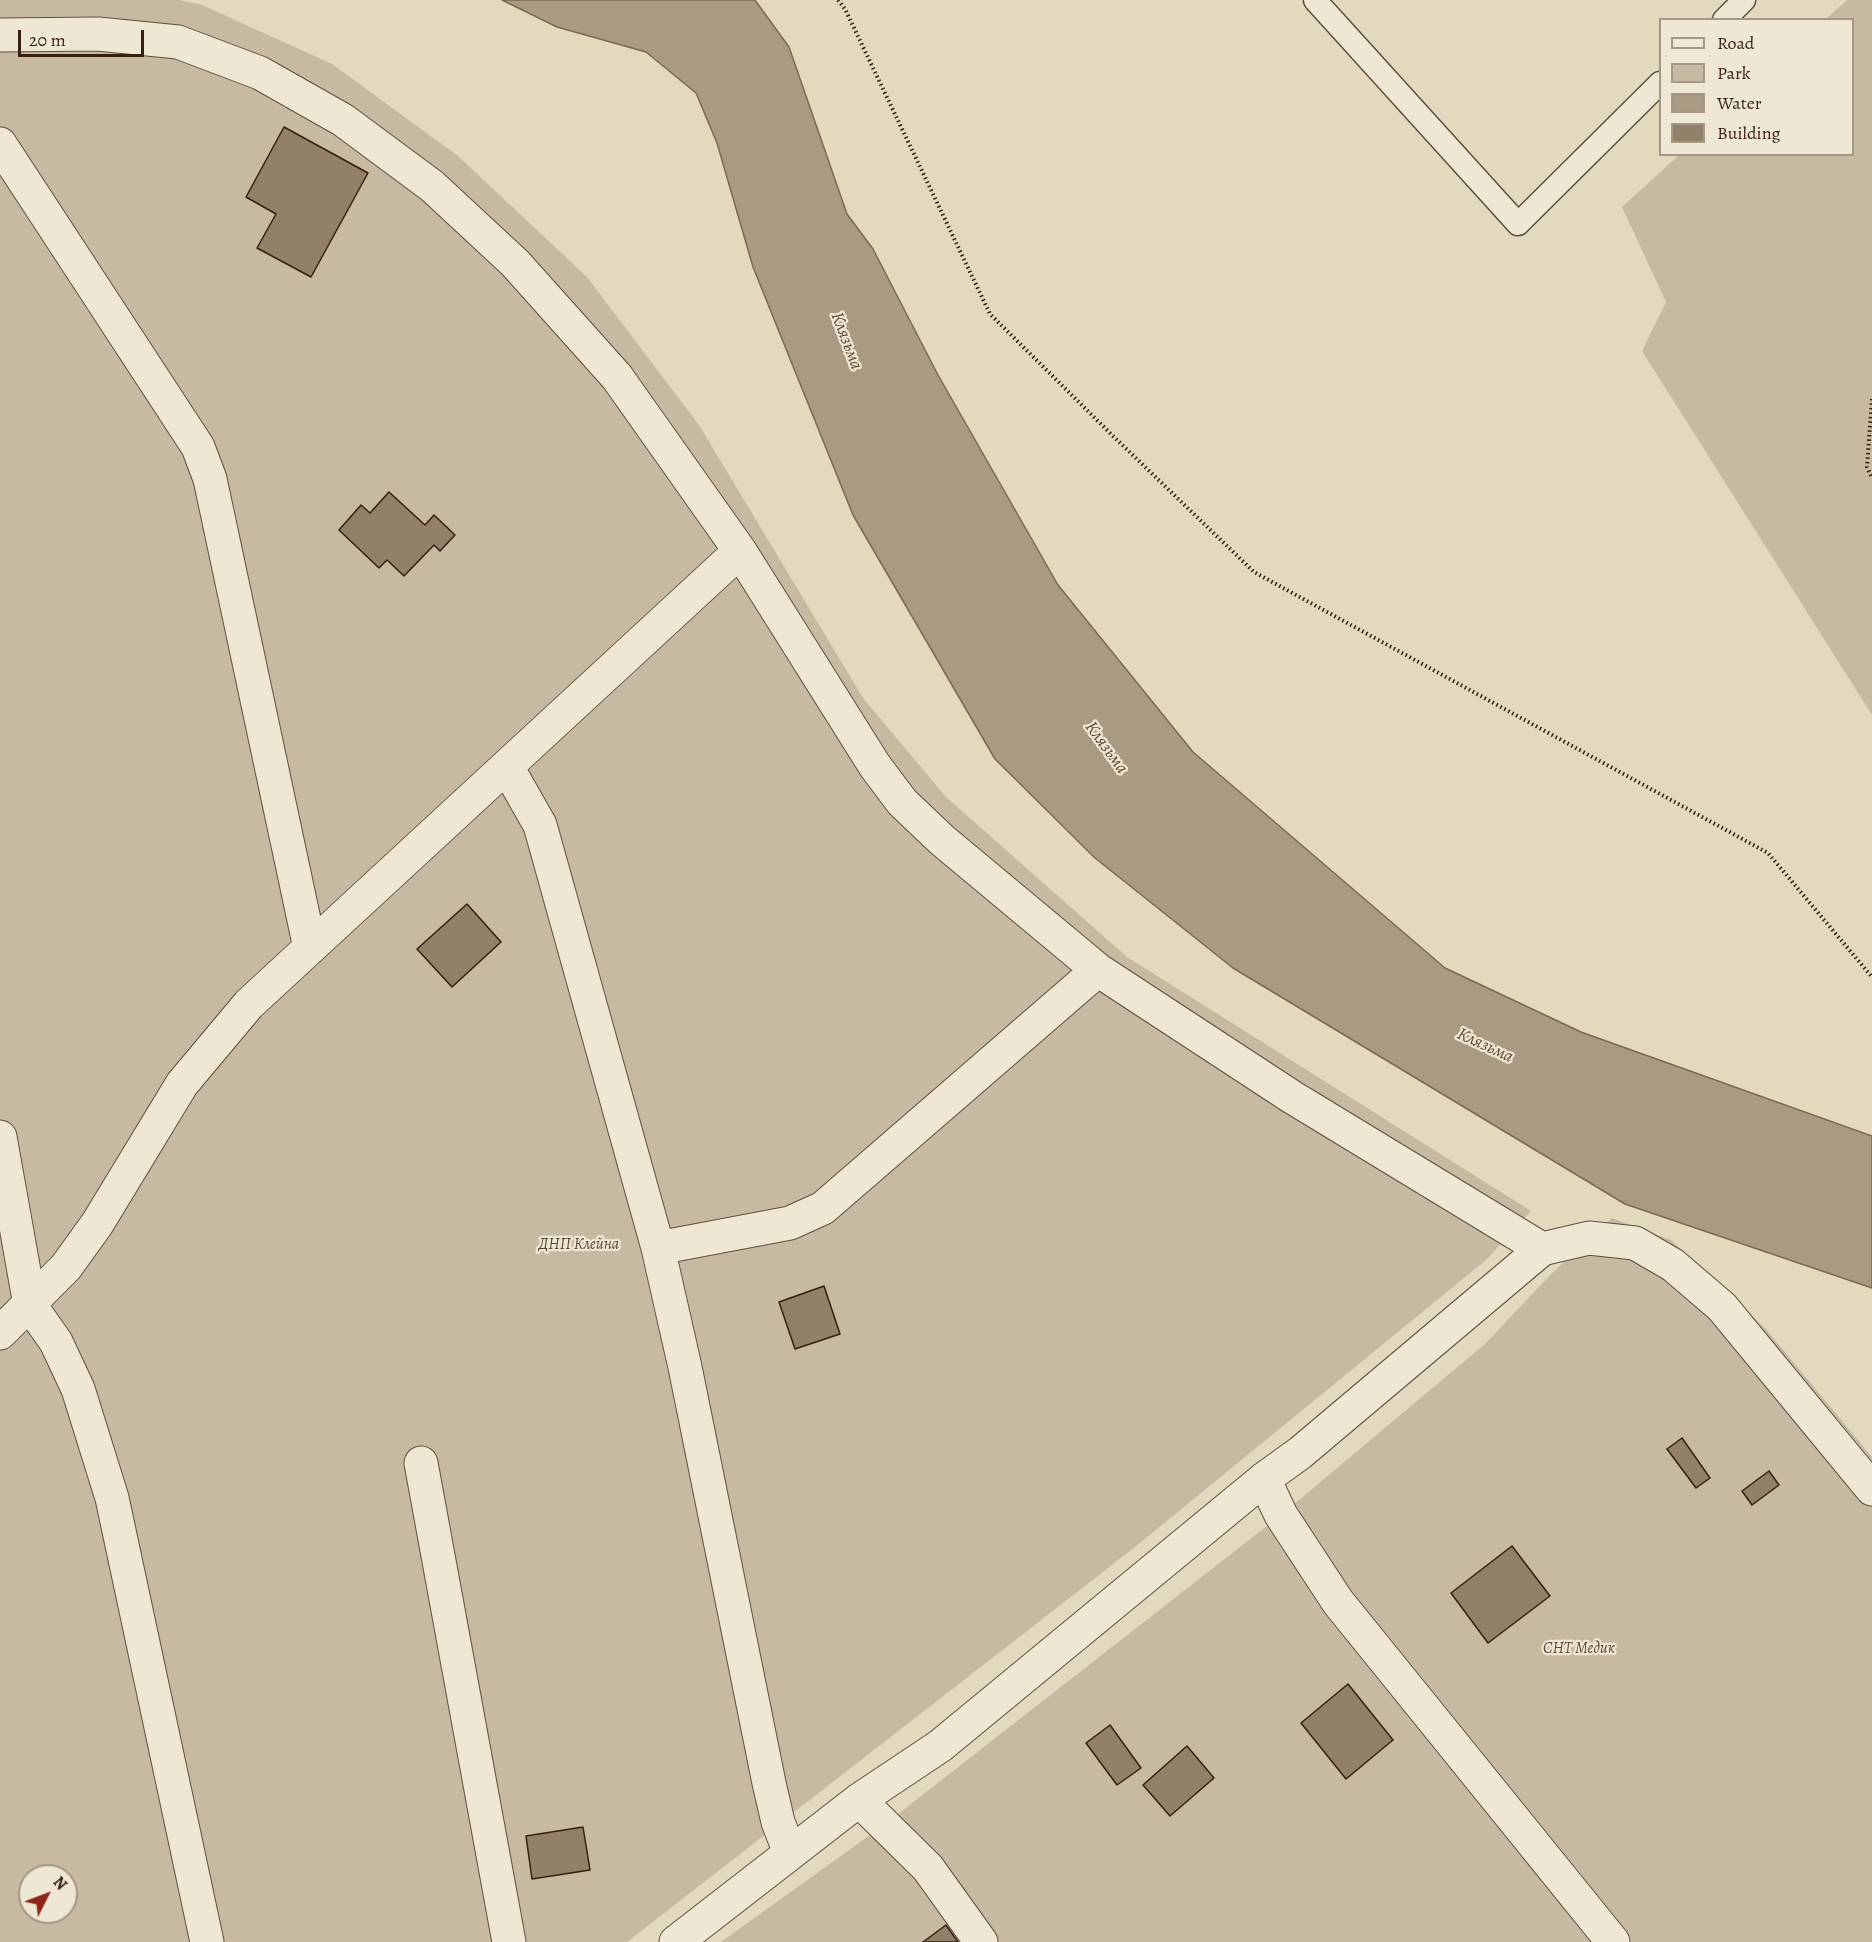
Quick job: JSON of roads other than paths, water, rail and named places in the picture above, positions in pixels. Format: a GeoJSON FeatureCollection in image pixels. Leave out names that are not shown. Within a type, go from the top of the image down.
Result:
{"type":"FeatureCollection","features":[{"type":"Feature","properties":{"kind":"street"},"geometry":{"type":"LineString","coordinates":[[0,35],[98,34],[178,42],[260,73],[343,120],[432,186],[516,263],[617,377],[740,551],[875,765],[902,802],[942,840],[1098,970],[1292,1097],[1542,1249]]}},
{"type":"Feature","properties":{"kind":"street"},"geometry":{"type":"LineString","coordinates":[[0,144],[198,447],[210,479],[310,948]]}},
{"type":"Feature","properties":{"kind":"street"},"geometry":{"type":"LineString","coordinates":[[0,1333],[66,1267],[98,1224],[182,1084],[249,1004],[740,551]]}},
{"type":"Feature","properties":{"kind":"street"},"geometry":{"type":"LineString","coordinates":[[507,767],[540,825],[658,1248],[685,1367],[769,1784],[778,1822],[790,1853]]}},
{"type":"Feature","properties":{"kind":"street"},"geometry":{"type":"LineString","coordinates":[[658,1248],[790,1223],[824,1208],[1098,970]]}},
{"type":"Feature","properties":{"kind":"street"},"geometry":{"type":"LineString","coordinates":[[0,1137],[30,1305],[56,1342],[78,1389],[112,1498],[207,1942]]}},
{"type":"Feature","properties":{"kind":"street"},"geometry":{"type":"LineString","coordinates":[[676,1942],[859,1800],[940,1746],[1264,1479],[1300,1453],[1542,1249],[1589,1238],[1635,1243],[1673,1265],[1722,1307],[1872,1489]]}},
{"type":"Feature","properties":{"kind":"street"},"geometry":{"type":"LineString","coordinates":[[421,1463],[509,1942]]}},
{"type":"Feature","properties":{"kind":"street"},"geometry":{"type":"LineString","coordinates":[[1264,1479],[1281,1515],[1338,1602],[1612,1942]]}},
{"type":"Feature","properties":{"kind":"street"},"geometry":{"type":"LineString","coordinates":[[859,1800],[928,1868],[981,1942]]}},
{"type":"Feature","properties":{"kind":"lane"},"geometry":{"type":"LineString","coordinates":[[1315,0],[1518,224],[1659,84]]}},
{"type":"Feature","properties":{"kind":"lane"},"geometry":{"type":"LineString","coordinates":[[1726,18],[1744,0]]}},
{"type":"Feature","properties":{"kind":"water","name":"Клязьма"},"geometry":{"type":"Polygon","coordinates":[[[502,0],[755,0],[789,47],[847,214],[873,249],[938,375],[1058,585],[1193,752],[1445,968],[1581,1032],[1872,1136],[1872,1288],[1625,1204],[1233,968],[1095,858],[995,759],[853,515],[753,267],[717,143],[696,93],[646,52],[557,27],[502,0]]]}},
{"type":"Feature","properties":{"kind":"park label","name":"ДНП Клейна"},"geometry":{"type":"Point","coordinates":[579,1245]}},
{"type":"Feature","properties":{"kind":"park label","name":"СНТ Медик"},"geometry":{"type":"Point","coordinates":[1579,1649]}}]}
